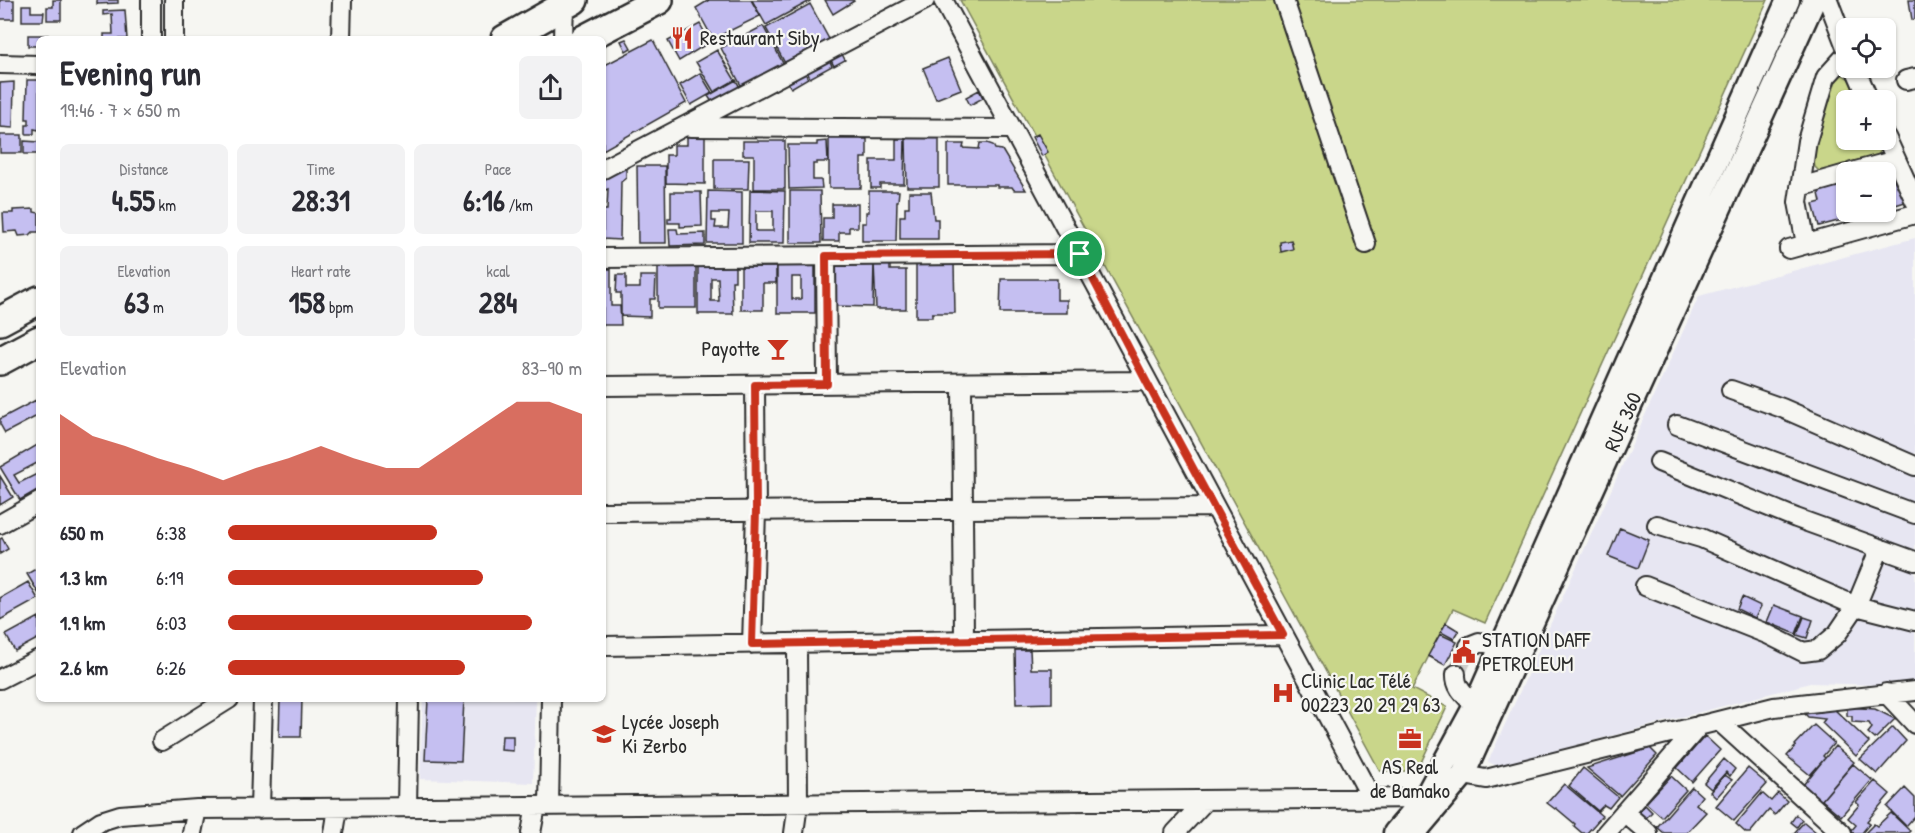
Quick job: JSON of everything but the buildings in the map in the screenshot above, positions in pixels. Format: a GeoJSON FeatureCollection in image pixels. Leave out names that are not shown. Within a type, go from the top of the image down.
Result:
{"type":"FeatureCollection","features":[{"type":"Feature","properties":{"kind":"highway"},"geometry":{"type":"LineString","coordinates":[[590,36],[659,0]]}},
{"type":"Feature","properties":{"kind":"highway"},"geometry":{"type":"LineString","coordinates":[[510,36],[568,2]]}},
{"type":"Feature","properties":{"kind":"highway"},"geometry":{"type":"LineString","coordinates":[[0,321],[36,302]]}},
{"type":"Feature","properties":{"kind":"highway"},"geometry":{"type":"LineString","coordinates":[[0,361],[36,342]]}},
{"type":"Feature","properties":{"kind":"main road","name":"RUE 360"},"geometry":{"type":"LineString","coordinates":[[1414,833],[1431,802],[1502,646],[1788,0]]}},
{"type":"Feature","properties":{"kind":"main road","name":"RUE 360"},"geometry":{"type":"LineString","coordinates":[[1395,833],[1462,775],[1814,0]]}},
{"type":"Feature","properties":{"kind":"street"},"geometry":{"type":"LineString","coordinates":[[151,0],[151,36]]}},
{"type":"Feature","properties":{"kind":"street"},"geometry":{"type":"LineString","coordinates":[[174,0],[174,36]]}},
{"type":"Feature","properties":{"kind":"street"},"geometry":{"type":"LineString","coordinates":[[341,36],[342,0]]}},
{"type":"Feature","properties":{"kind":"street"},"geometry":{"type":"LineString","coordinates":[[606,167],[926,0]]}},
{"type":"Feature","properties":{"kind":"street"},"geometry":{"type":"LineString","coordinates":[[943,0],[1372,799]]}},
{"type":"Feature","properties":{"kind":"street"},"geometry":{"type":"LineString","coordinates":[[1284,0],[1366,244]]}},
{"type":"Feature","properties":{"kind":"street"},"geometry":{"type":"LineString","coordinates":[[1828,0],[1836,21]]}},
{"type":"Feature","properties":{"kind":"street"},"geometry":{"type":"LineString","coordinates":[[563,36],[568,2]]}},
{"type":"Feature","properties":{"kind":"street"},"geometry":{"type":"LineString","coordinates":[[0,64],[36,64]]}},
{"type":"Feature","properties":{"kind":"street"},"geometry":{"type":"LineString","coordinates":[[1836,66],[1826,77],[1807,141],[1798,201],[1798,247],[1915,214]]}},
{"type":"Feature","properties":{"kind":"street"},"geometry":{"type":"LineString","coordinates":[[686,127],[1012,129]]}},
{"type":"Feature","properties":{"kind":"street"},"geometry":{"type":"LineString","coordinates":[[1892,150],[1915,201]]}},
{"type":"Feature","properties":{"kind":"street"},"geometry":{"type":"LineString","coordinates":[[1889,162],[1896,160]]}},
{"type":"Feature","properties":{"kind":"street"},"geometry":{"type":"LineString","coordinates":[[1800,187],[1836,177]]}},
{"type":"Feature","properties":{"kind":"street"},"geometry":{"type":"LineString","coordinates":[[606,258],[1080,254]]}},
{"type":"Feature","properties":{"kind":"street"},"geometry":{"type":"LineString","coordinates":[[826,256],[827,384]]}},
{"type":"Feature","properties":{"kind":"street"},"geometry":{"type":"LineString","coordinates":[[606,386],[1146,381]]}},
{"type":"Feature","properties":{"kind":"street"},"geometry":{"type":"LineString","coordinates":[[962,383],[964,640]]}},
{"type":"Feature","properties":{"kind":"street"},"geometry":{"type":"LineString","coordinates":[[752,644],[756,511],[755,385]]}},
{"type":"Feature","properties":{"kind":"street"},"geometry":{"type":"LineString","coordinates":[[1731,390],[1782,408],[1915,466]]}},
{"type":"Feature","properties":{"kind":"street"},"geometry":{"type":"LineString","coordinates":[[1677,425],[1915,514]]}},
{"type":"Feature","properties":{"kind":"street"},"geometry":{"type":"LineString","coordinates":[[1659,462],[1796,518],[1915,561]]}},
{"type":"Feature","properties":{"kind":"street"},"geometry":{"type":"LineString","coordinates":[[0,524],[36,504]]}},
{"type":"Feature","properties":{"kind":"street"},"geometry":{"type":"LineString","coordinates":[[606,512],[1214,507]]}},
{"type":"Feature","properties":{"kind":"street"},"geometry":{"type":"LineString","coordinates":[[1657,525],[1701,538],[1856,606],[1915,621]]}},
{"type":"Feature","properties":{"kind":"street"},"geometry":{"type":"LineString","coordinates":[[1645,586],[1767,634],[1803,652],[1818,650],[1837,634],[1856,606],[1880,548]]}},
{"type":"Feature","properties":{"kind":"street"},"geometry":{"type":"LineString","coordinates":[[606,646],[1283,635]]}},
{"type":"Feature","properties":{"kind":"street"},"geometry":{"type":"LineString","coordinates":[[1469,646],[1479,642],[1502,646]]}},
{"type":"Feature","properties":{"kind":"street"},"geometry":{"type":"LineString","coordinates":[[794,833],[798,804],[797,643]]}},
{"type":"Feature","properties":{"kind":"street"},"geometry":{"type":"LineString","coordinates":[[0,679],[36,661]]}},
{"type":"Feature","properties":{"kind":"street"},"geometry":{"type":"LineString","coordinates":[[1456,674],[1455,681],[1458,687],[1475,706]]}},
{"type":"Feature","properties":{"kind":"street"},"geometry":{"type":"LineString","coordinates":[[1462,775],[1486,779],[1774,707],[1915,691]]}},
{"type":"Feature","properties":{"kind":"street"},"geometry":{"type":"LineString","coordinates":[[1886,693],[1915,724]]}},
{"type":"Feature","properties":{"kind":"street"},"geometry":{"type":"LineString","coordinates":[[162,741],[224,702]]}},
{"type":"Feature","properties":{"kind":"street"},"geometry":{"type":"LineString","coordinates":[[260,809],[263,702]]}},
{"type":"Feature","properties":{"kind":"street"},"geometry":{"type":"LineString","coordinates":[[407,807],[409,702]]}},
{"type":"Feature","properties":{"kind":"street"},"geometry":{"type":"LineString","coordinates":[[531,833],[542,806],[551,702]]}},
{"type":"Feature","properties":{"kind":"street"},"geometry":{"type":"LineString","coordinates":[[1719,720],[1842,833]]}},
{"type":"Feature","properties":{"kind":"street"},"geometry":{"type":"LineString","coordinates":[[1606,833],[1700,725]]}},
{"type":"Feature","properties":{"kind":"street"},"geometry":{"type":"LineString","coordinates":[[83,833],[100,821],[120,815],[197,809],[1372,799],[1431,802]]}},
{"type":"Feature","properties":{"kind":"street"},"geometry":{"type":"LineString","coordinates":[[1175,833],[1206,800]]}},
{"type":"Feature","properties":{"kind":"street"},"geometry":{"type":"LineString","coordinates":[[334,833],[338,808]]}},
{"type":"Feature","properties":{"kind":"street"},"geometry":{"type":"LineString","coordinates":[[192,833],[197,809]]}},
{"type":"Feature","properties":{"kind":"street"},"geometry":{"type":"LineString","coordinates":[[1624,812],[1648,833]]}},
{"type":"Feature","properties":{"kind":"shaded area"},"geometry":{"type":"Polygon","coordinates":[[[1915,238],[1915,681],[1881,685],[1810,683],[1498,766],[1488,762],[1699,296],[1915,238]]]}},
{"type":"Feature","properties":{"kind":"shaded area"},"geometry":{"type":"Polygon","coordinates":[[[423,702],[536,702],[533,783],[420,779],[423,702]]]}},
{"type":"Feature","properties":{"kind":"green space"},"geometry":{"type":"Polygon","coordinates":[[[960,0],[1768,0],[1485,623],[1453,609],[1412,689],[1447,707],[1417,771],[1380,771],[960,0]]]}},
{"type":"Feature","properties":{"kind":"green space"},"geometry":{"type":"Polygon","coordinates":[[[1836,76],[1836,78],[1848,78],[1855,90],[1836,90],[1836,150],[1880,150],[1873,160],[1836,162],[1836,168],[1820,172],[1815,167],[1813,159],[1831,80],[1836,76]]]}},
{"type":"Feature","properties":{"kind":"tunnel"},"geometry":{"type":"LineString","coordinates":[[1456,674],[1469,646]]}},
{"type":"Feature","properties":{"kind":"place","name":"Restaurant Siby"},"geometry":{"type":"Point","coordinates":[682,38]}},
{"type":"Feature","properties":{"kind":"place","name":"Payotte"},"geometry":{"type":"Point","coordinates":[778,349]}},
{"type":"Feature","properties":{"kind":"place","name":"STATION DAFF PETROLEUM"},"geometry":{"type":"Point","coordinates":[1464,652]}},
{"type":"Feature","properties":{"kind":"place","name":"Clinic Lac Télé 00223 20 29 29 63"},"geometry":{"type":"Point","coordinates":[1283,693]}},
{"type":"Feature","properties":{"kind":"place","name":"Lycée Joseph Ki Zerbo"},"geometry":{"type":"Point","coordinates":[604,734]}},
{"type":"Feature","properties":{"kind":"place","name":"AS Real de Bamako"},"geometry":{"type":"Point","coordinates":[1410,739]}},
{"type":"Feature","properties":{"kind":"route"},"geometry":{"type":"LineString","coordinates":[[1080,254],[1283,635],[752,644],[756,511],[755,385],[827,384],[826,256],[1080,254]]}}]}
